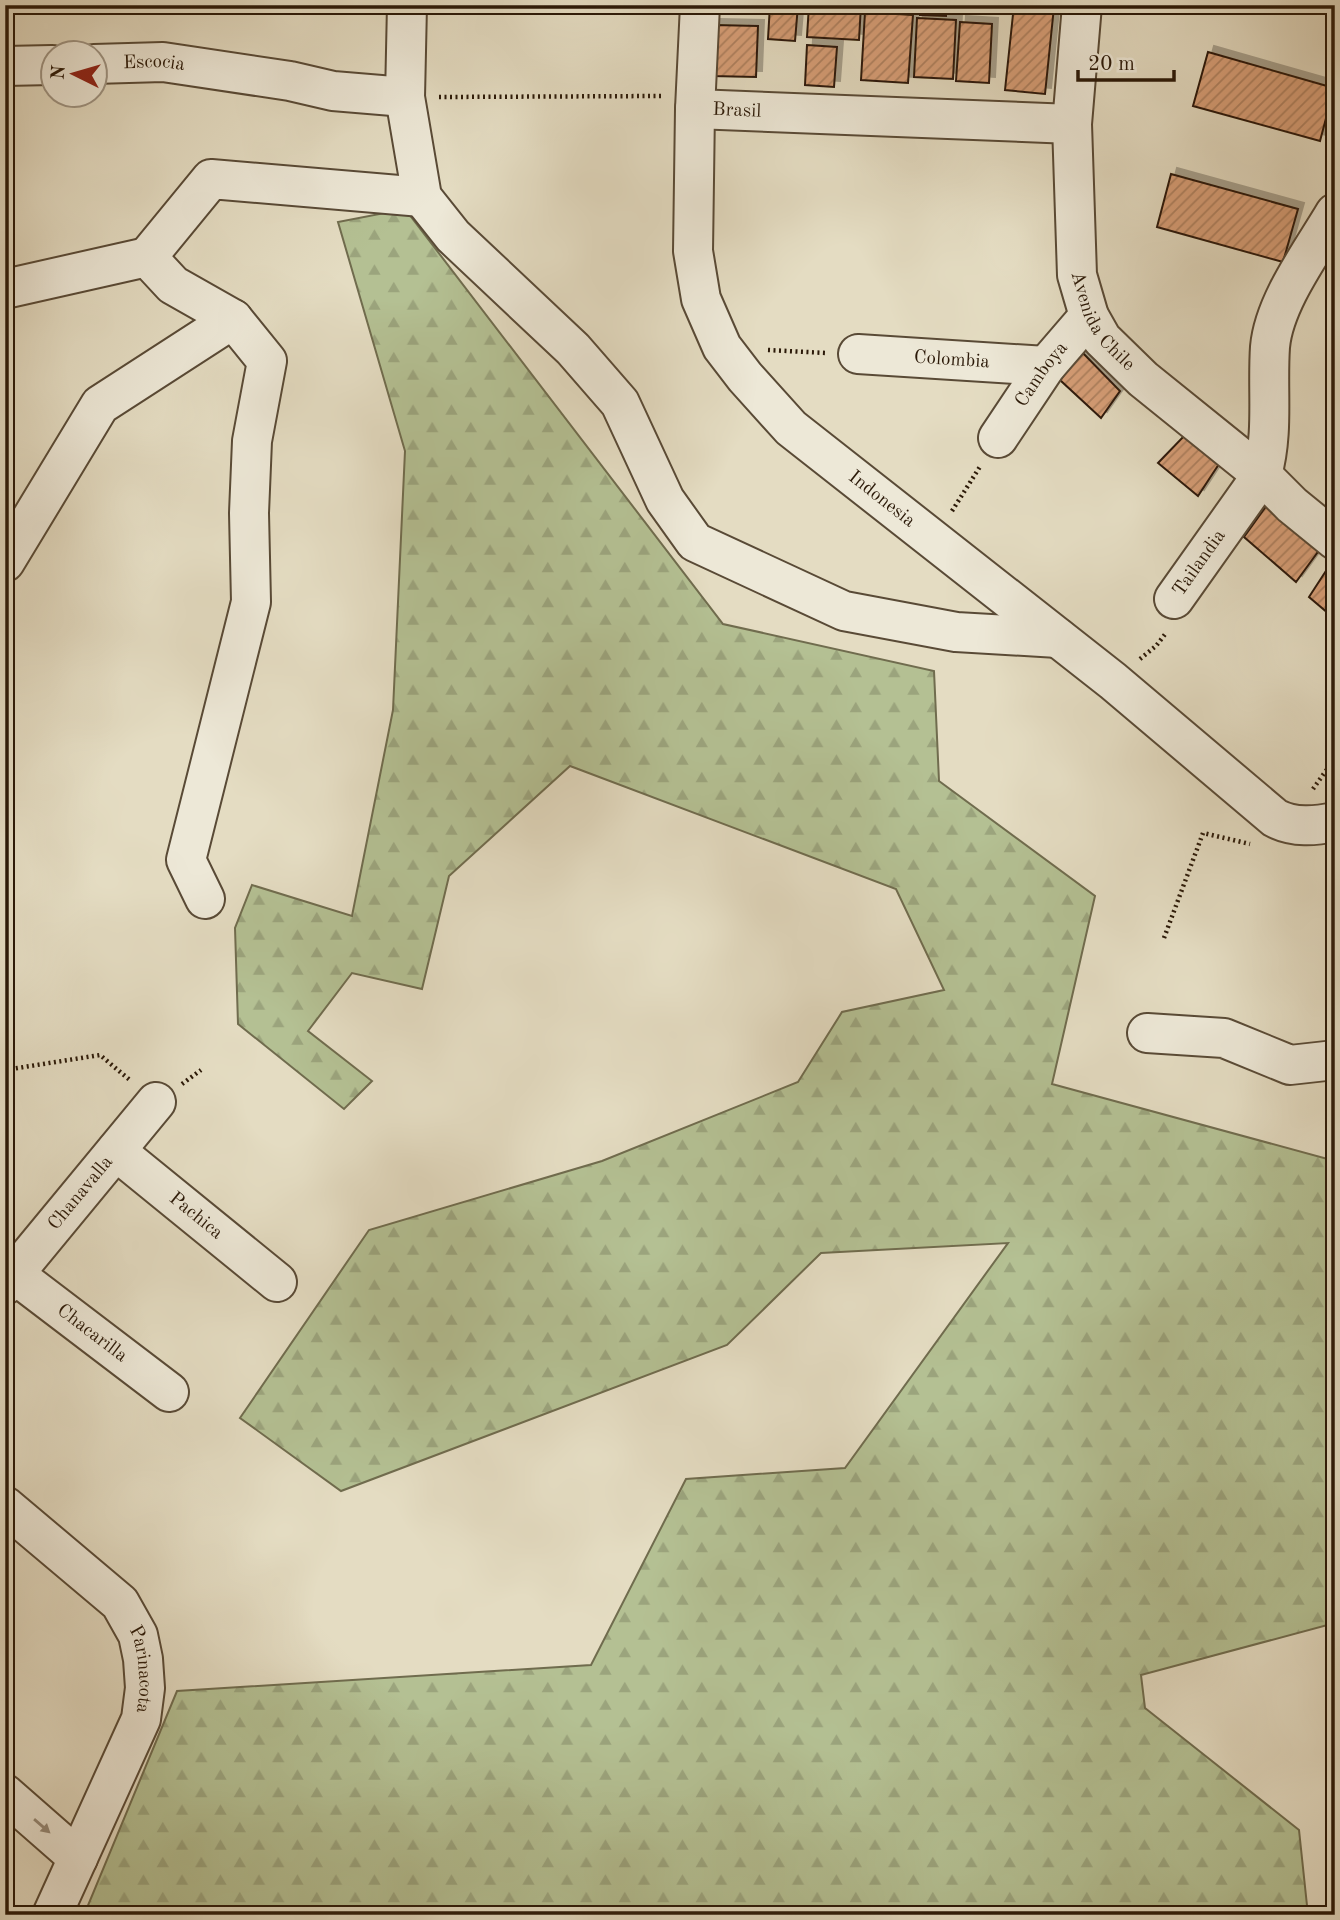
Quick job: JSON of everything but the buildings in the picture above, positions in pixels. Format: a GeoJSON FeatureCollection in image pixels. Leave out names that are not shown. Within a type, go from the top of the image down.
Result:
{"type":"FeatureCollection","features":[{"type":"Feature","properties":{"kind":"street"},"geometry":{"type":"LineString","coordinates":[[407,5],[405,97],[422,197],[453,236],[573,349],[620,403],[665,500],[695,542],[844,611],[956,632],[1058,638]]}},
{"type":"Feature","properties":{"kind":"street","name":"Indonesia"},"geometry":{"type":"LineString","coordinates":[[700,5],[693,251],[701,299],[722,347],[745,377],[791,428],[1113,681],[1275,818],[1288,825],[1322,825],[1335,822]]}},
{"type":"Feature","properties":{"kind":"street","name":"Avenida Chile"},"geometry":{"type":"LineString","coordinates":[[1082,5],[1072,124],[1077,275],[1089,316],[1102,339],[1143,379],[1262,475],[1292,505],[1335,540]]}},
{"type":"Feature","properties":{"kind":"street","name":"Escocia"},"geometry":{"type":"LineString","coordinates":[[108,64],[163,62],[333,90],[405,97]]}},
{"type":"Feature","properties":{"kind":"street"},"geometry":{"type":"LineString","coordinates":[[5,66],[38,65]]}},
{"type":"Feature","properties":{"kind":"street","name":"Brasil"},"geometry":{"type":"LineString","coordinates":[[695,109],[1072,124]]}},
{"type":"Feature","properties":{"kind":"street"},"geometry":{"type":"LineString","coordinates":[[5,289],[147,257],[211,179],[422,197]]}},
{"type":"Feature","properties":{"kind":"street"},"geometry":{"type":"LineString","coordinates":[[1262,475],[1269,442],[1270,345],[1277,319],[1284,301],[1335,213]]}},
{"type":"Feature","properties":{"kind":"street"},"geometry":{"type":"LineString","coordinates":[[147,257],[173,285],[233,319],[267,361],[252,441],[249,513],[251,602],[186,860],[205,899]]}},
{"type":"Feature","properties":{"kind":"street","name":"Camboya"},"geometry":{"type":"LineString","coordinates":[[998,438],[1046,366],[1089,316]]}},
{"type":"Feature","properties":{"kind":"street"},"geometry":{"type":"LineString","coordinates":[[5,562],[100,405],[233,319]]}},
{"type":"Feature","properties":{"kind":"street","name":"Colombia"},"geometry":{"type":"LineString","coordinates":[[858,354],[1046,366]]}},
{"type":"Feature","properties":{"kind":"street","name":"Tailandia"},"geometry":{"type":"LineString","coordinates":[[1174,599],[1262,475]]}},
{"type":"Feature","properties":{"kind":"street"},"geometry":{"type":"LineString","coordinates":[[1147,1033],[1224,1038],[1290,1065],[1335,1060]]}},
{"type":"Feature","properties":{"kind":"street","name":"Chanavalla"},"geometry":{"type":"LineString","coordinates":[[10,1279],[156,1102]]}},
{"type":"Feature","properties":{"kind":"street","name":"Pachica"},"geometry":{"type":"LineString","coordinates":[[116,1150],[277,1282]]}},
{"type":"Feature","properties":{"kind":"street","name":"Chacarilla"},"geometry":{"type":"LineString","coordinates":[[10,1279],[169,1392]]}},
{"type":"Feature","properties":{"kind":"street","name":"Parinacota"},"geometry":{"type":"LineString","coordinates":[[5,1506],[120,1603],[138,1634],[143,1659],[145,1688],[141,1719],[52,1915]]}},
{"type":"Feature","properties":{"kind":"street"},"geometry":{"type":"LineString","coordinates":[[5,1794],[78,1858]]}},
{"type":"Feature","properties":{"kind":"path","name":"Brasil"},"geometry":{"type":"LineString","coordinates":[[405,97],[662,96],[695,109]]}},
{"type":"Feature","properties":{"kind":"path"},"geometry":{"type":"LineString","coordinates":[[722,347],[858,354]]}},
{"type":"Feature","properties":{"kind":"path"},"geometry":{"type":"LineString","coordinates":[[932,541],[998,438]]}},
{"type":"Feature","properties":{"kind":"path","name":"Tailandia"},"geometry":{"type":"LineString","coordinates":[[1113,681],[1156,646],[1173,622],[1174,599]]}},
{"type":"Feature","properties":{"kind":"path"},"geometry":{"type":"LineString","coordinates":[[1164,938],[1203,833],[1256,846],[1275,818]]}},
{"type":"Feature","properties":{"kind":"path"},"geometry":{"type":"LineString","coordinates":[[5,1070],[100,1055],[156,1102],[201,1070]]}},
{"type":"Feature","properties":{"kind":"green space"},"geometry":{"type":"Polygon","coordinates":[[[405,209],[723,624],[934,671],[939,781],[1095,896],[1052,1084],[1335,1161],[1335,1623],[1141,1675],[1145,1708],[1299,1830],[1308,1915],[84,1915],[177,1691],[591,1665],[686,1479],[845,1468],[1008,1243],[821,1253],[727,1345],[341,1491],[240,1418],[369,1230],[602,1161],[798,1082],[842,1012],[944,990],[896,889],[570,766],[449,876],[422,989],[352,973],[308,1031],[372,1081],[344,1109],[238,1024],[235,928],[252,885],[352,916],[393,710],[405,451],[338,222],[405,209]]]}}]}
